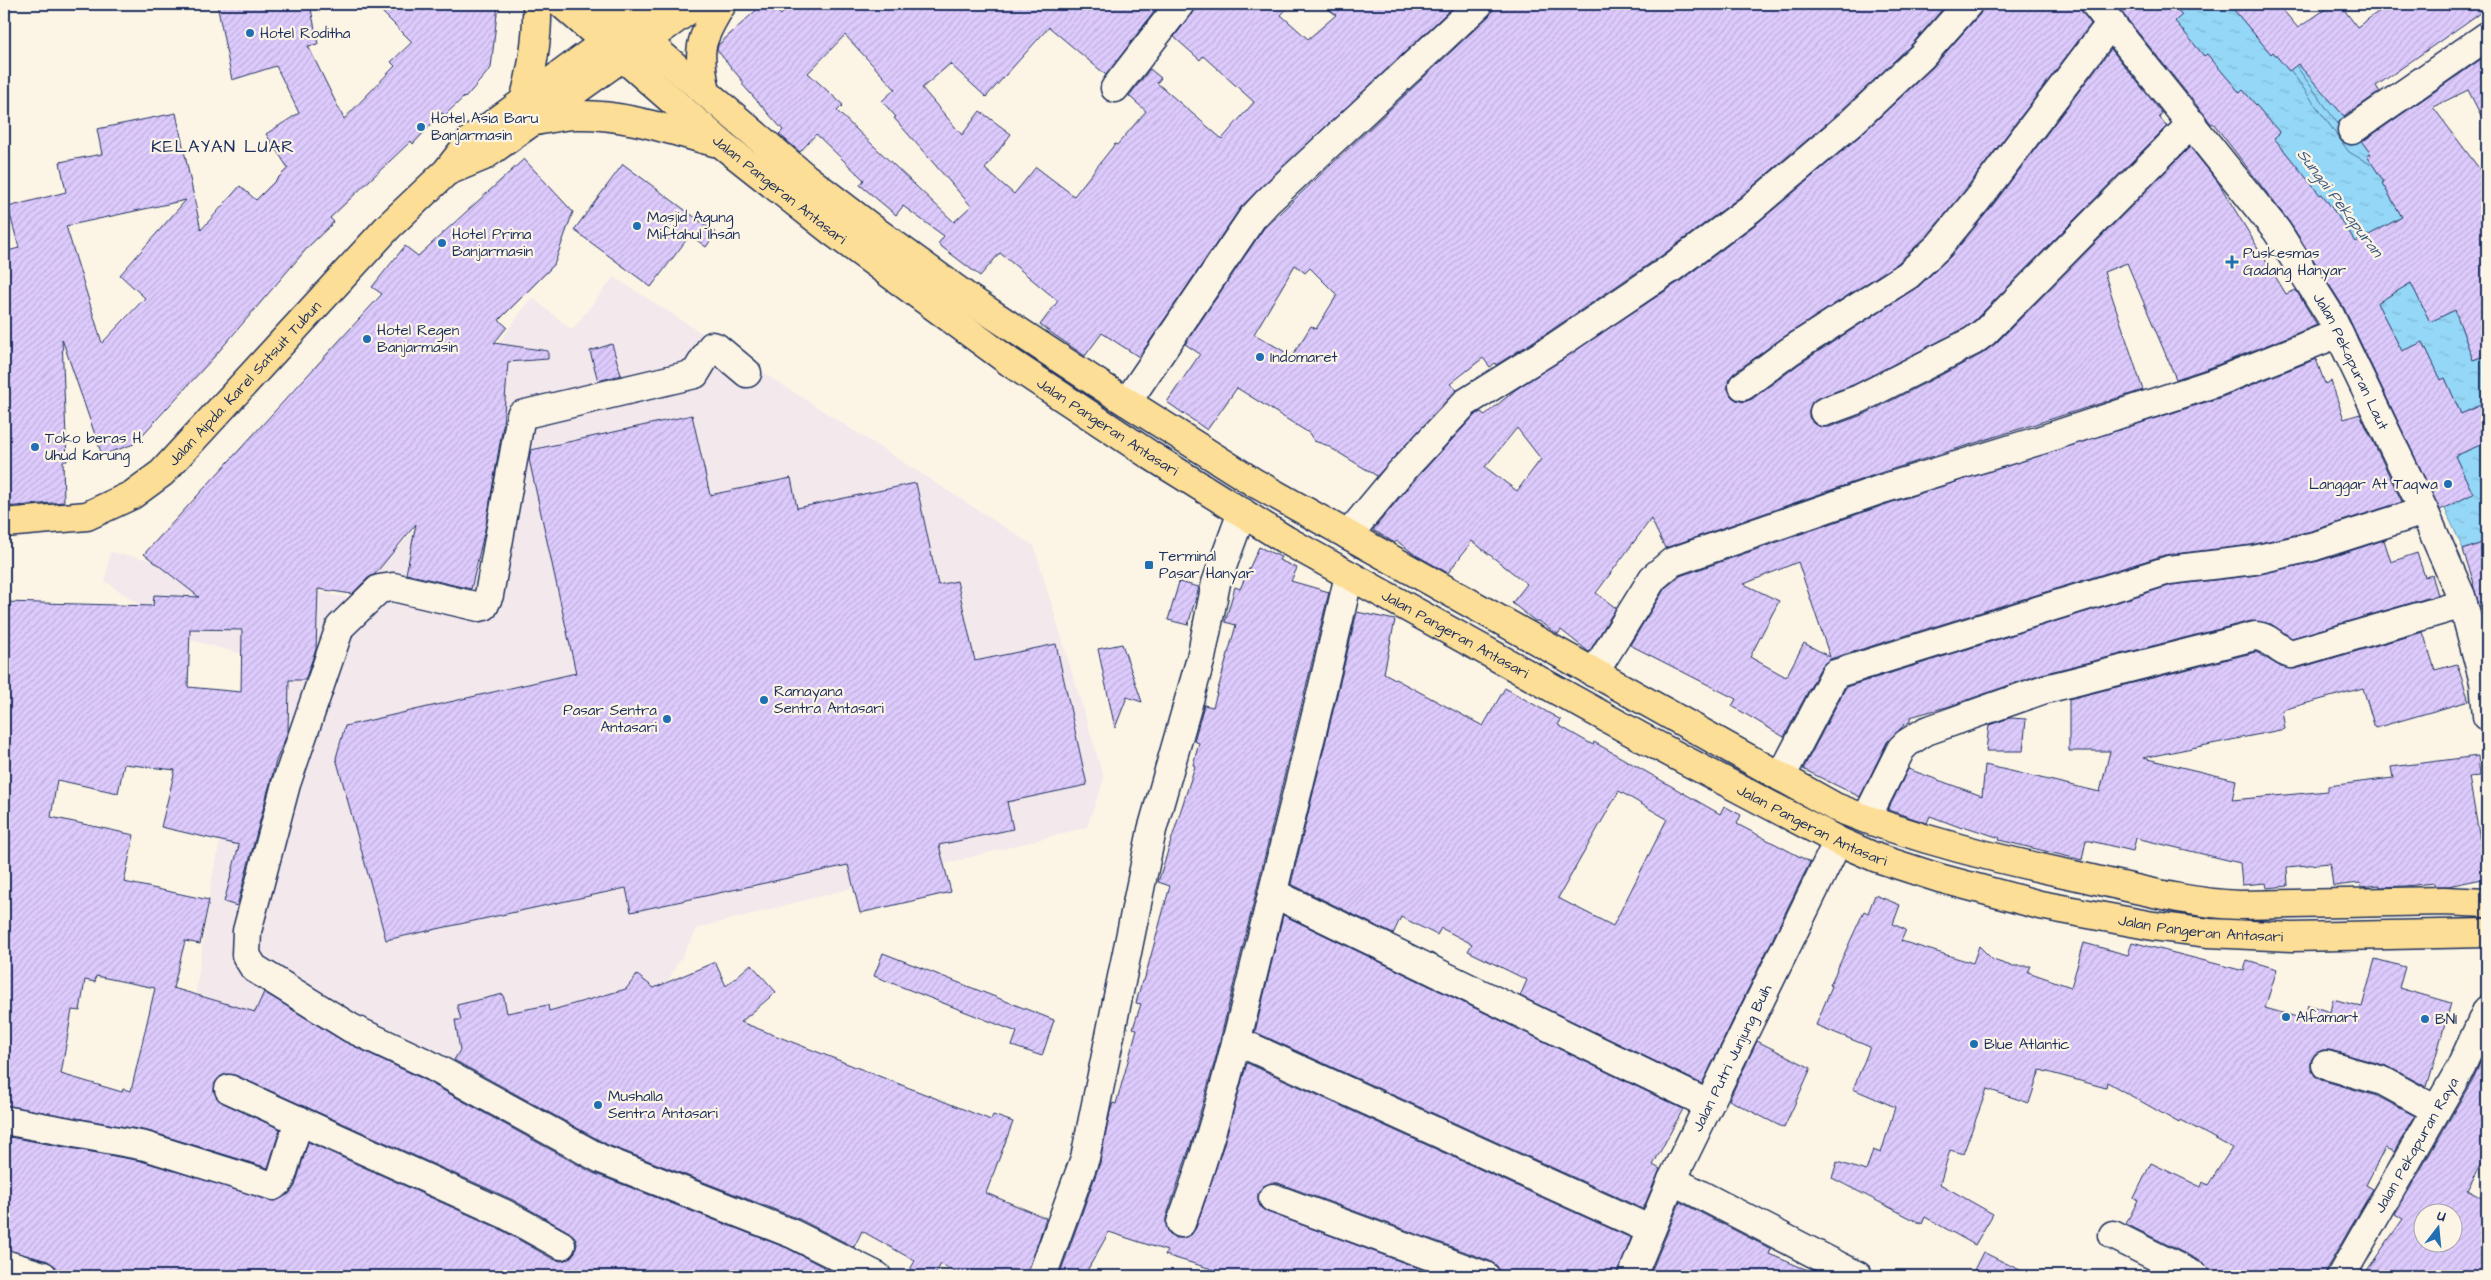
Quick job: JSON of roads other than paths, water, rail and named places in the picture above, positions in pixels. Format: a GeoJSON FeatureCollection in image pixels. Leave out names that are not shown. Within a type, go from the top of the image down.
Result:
{"type":"FeatureCollection","features":[{"type":"Feature","properties":{"kind":"main road"},"geometry":{"type":"LineString","coordinates":[[537,4],[538,31],[530,111],[610,116],[722,145]]}},
{"type":"Feature","properties":{"kind":"main road","name":"Jalan Pangeran Antasari"},"geometry":{"type":"LineString","coordinates":[[562,4],[706,92],[805,177],[971,300],[1255,483],[1835,807],[1866,820],[1925,839],[2122,886],[2210,902],[2239,905],[2425,901],[2487,903]]}},
{"type":"Feature","properties":{"kind":"main road","name":"Jalan Pangeran Antasari"},"geometry":{"type":"LineString","coordinates":[[602,4],[625,42],[722,145],[833,232],[1012,363],[1150,455],[1242,512],[1350,575],[1649,742],[1838,841],[1877,858],[1939,878],[2040,905],[2153,926],[2209,933],[2292,937],[2487,933]]}},
{"type":"Feature","properties":{"kind":"main road"},"geometry":{"type":"LineString","coordinates":[[625,42],[657,4]]}},
{"type":"Feature","properties":{"kind":"main road"},"geometry":{"type":"LineString","coordinates":[[625,42],[697,4]]}},
{"type":"Feature","properties":{"kind":"main road"},"geometry":{"type":"LineString","coordinates":[[706,92],[700,47],[706,30],[722,4]]}},
{"type":"Feature","properties":{"kind":"main road","name":"Jalan Aipda. Karel Satsuit Tubun"},"geometry":{"type":"LineString","coordinates":[[4,523],[87,516],[132,495],[162,473],[376,240],[446,172],[471,140],[530,111],[625,42]]}},
{"type":"Feature","properties":{"kind":"main road"},"geometry":{"type":"LineString","coordinates":[[1440,626],[1457,596]]}},
{"type":"Feature","properties":{"kind":"main road"},"geometry":{"type":"LineString","coordinates":[[2117,919],[2122,886]]}},
{"type":"Feature","properties":{"kind":"main road"},"geometry":{"type":"LineString","coordinates":[[2153,926],[2160,893]]}},
{"type":"Feature","properties":{"kind":"street"},"geometry":{"type":"LineString","coordinates":[[1114,88],[1180,4]]}},
{"type":"Feature","properties":{"kind":"street"},"geometry":{"type":"LineString","coordinates":[[1127,402],[1252,218],[1275,194],[1479,4]]}},
{"type":"Feature","properties":{"kind":"street"},"geometry":{"type":"LineString","coordinates":[[1348,535],[1398,474],[1465,403],[1556,346],[1670,269],[1750,209],[1851,123],[1922,56],[1968,4]]}},
{"type":"Feature","properties":{"kind":"street"},"geometry":{"type":"LineString","coordinates":[[1743,386],[1790,351],[1908,275],[1939,246],[1983,193],[2103,13]]}},
{"type":"Feature","properties":{"kind":"street","name":"Jalan Pekapuran Laut"},"geometry":{"type":"LineString","coordinates":[[2103,13],[2277,230],[2339,333],[2424,511],[2463,604],[2484,682],[2487,716]]}},
{"type":"Feature","properties":{"kind":"street"},"geometry":{"type":"LineString","coordinates":[[2352,130],[2487,36]]}},
{"type":"Feature","properties":{"kind":"street"},"geometry":{"type":"LineString","coordinates":[[1824,412],[1858,399],[1979,336],[2050,268],[2192,123]]}},
{"type":"Feature","properties":{"kind":"street"},"geometry":{"type":"LineString","coordinates":[[1594,673],[1653,578],[1672,562],[1882,489],[2044,439],[2217,382],[2339,333]]}},
{"type":"Feature","properties":{"kind":"street"},"geometry":{"type":"LineString","coordinates":[[747,373],[716,347],[712,346],[695,374],[521,415],[489,595],[484,606],[479,607],[393,587],[379,589],[340,627],[286,784],[247,932],[246,956],[254,968],[351,1028],[428,1064],[601,1159],[793,1234],[877,1276]]}},
{"type":"Feature","properties":{"kind":"street"},"geometry":{"type":"LineString","coordinates":[[1780,777],[1835,674],[2169,570],[2254,560],[2315,546],[2424,511]]}},
{"type":"Feature","properties":{"kind":"street"},"geometry":{"type":"LineString","coordinates":[[1042,1276],[1085,1158],[1152,830],[1201,658],[1216,582],[1242,512]]}},
{"type":"Feature","properties":{"kind":"street"},"geometry":{"type":"LineString","coordinates":[[1181,1222],[1203,1164],[1237,1041],[1315,726],[1350,575]]}},
{"type":"Feature","properties":{"kind":"street"},"geometry":{"type":"LineString","coordinates":[[1866,820],[1901,749],[1926,731],[2042,690],[2255,636],[2269,639],[2285,652],[2291,654],[2463,604]]}},
{"type":"Feature","properties":{"kind":"street","name":"Jalan Putri Junjung Buih"},"geometry":{"type":"LineString","coordinates":[[1632,1276],[1672,1180],[1838,841]]}},
{"type":"Feature","properties":{"kind":"street"},"geometry":{"type":"LineString","coordinates":[[1273,893],[1708,1104]]}},
{"type":"Feature","properties":{"kind":"street","name":"Jalan Pekapuran Raya"},"geometry":{"type":"LineString","coordinates":[[2341,1276],[2460,1069],[2487,1010]]}},
{"type":"Feature","properties":{"kind":"street"},"geometry":{"type":"LineString","coordinates":[[1237,1041],[1651,1230]]}},
{"type":"Feature","properties":{"kind":"street"},"geometry":{"type":"LineString","coordinates":[[2326,1066],[2383,1081],[2436,1110]]}},
{"type":"Feature","properties":{"kind":"street"},"geometry":{"type":"LineString","coordinates":[[229,1089],[505,1214],[561,1245]]}},
{"type":"Feature","properties":{"kind":"street"},"geometry":{"type":"LineString","coordinates":[[4,1120],[145,1146],[273,1186],[280,1181],[299,1120]]}},
{"type":"Feature","properties":{"kind":"street"},"geometry":{"type":"LineString","coordinates":[[1672,1180],[1858,1276]]}},
{"type":"Feature","properties":{"kind":"street"},"geometry":{"type":"LineString","coordinates":[[1273,1198],[1485,1276]]}},
{"type":"Feature","properties":{"kind":"street"},"geometry":{"type":"LineString","coordinates":[[2113,1235],[2195,1276]]}},
{"type":"Feature","properties":{"kind":"street"},"geometry":{"type":"LineString","coordinates":[[4,1264],[43,1276]]}},
{"type":"Feature","properties":{"kind":"water","name":"Sungai Pekapuran"},"geometry":{"type":"Polygon","coordinates":[[[2118,4],[2257,4],[2311,67],[2363,140],[2438,173],[2487,254],[2487,602],[2420,454],[2336,287],[2260,180],[2118,4]]]}},
{"type":"Feature","properties":{"kind":"place","name":"Hotel Roditha"},"geometry":{"type":"Point","coordinates":[250,33]}},
{"type":"Feature","properties":{"kind":"place","name":"Hotel Asia Baru Banjarmasin"},"geometry":{"type":"Point","coordinates":[421,127]}},
{"type":"Feature","properties":{"kind":"place","name":"Masjid Agung Miftahul Ihsan"},"geometry":{"type":"Point","coordinates":[637,226]}},
{"type":"Feature","properties":{"kind":"place","name":"Hotel Prima Banjarmasin"},"geometry":{"type":"Point","coordinates":[442,243]}},
{"type":"Feature","properties":{"kind":"place","name":"Puskesmas Gadang Hanyar"},"geometry":{"type":"Point","coordinates":[2232,262]}},
{"type":"Feature","properties":{"kind":"place","name":"Hotel Regen Banjarmasin"},"geometry":{"type":"Point","coordinates":[367,339]}},
{"type":"Feature","properties":{"kind":"place","name":"Indomaret"},"geometry":{"type":"Point","coordinates":[1260,357]}},
{"type":"Feature","properties":{"kind":"place","name":"Toko beras H. Uhud Karung"},"geometry":{"type":"Point","coordinates":[35,447]}},
{"type":"Feature","properties":{"kind":"place","name":"Langgar At Taqwa"},"geometry":{"type":"Point","coordinates":[2448,484]}},
{"type":"Feature","properties":{"kind":"place","name":"Terminal Pasar Hanyar"},"geometry":{"type":"Point","coordinates":[1149,565]}},
{"type":"Feature","properties":{"kind":"place","name":"Ramayana Sentra Antasari"},"geometry":{"type":"Point","coordinates":[764,700]}},
{"type":"Feature","properties":{"kind":"place","name":"Pasar Sentra Antasari"},"geometry":{"type":"Point","coordinates":[667,719]}},
{"type":"Feature","properties":{"kind":"place","name":"Alfamart"},"geometry":{"type":"Point","coordinates":[2286,1017]}},
{"type":"Feature","properties":{"kind":"place","name":"BNI"},"geometry":{"type":"Point","coordinates":[2425,1019]}},
{"type":"Feature","properties":{"kind":"place","name":"Blue Atlantic"},"geometry":{"type":"Point","coordinates":[1974,1044]}},
{"type":"Feature","properties":{"kind":"place","name":"Mushalla Sentra Antasari"},"geometry":{"type":"Point","coordinates":[598,1105]}},
{"type":"Feature","properties":{"kind":"district","name":"KELAYAN LUAR"},"geometry":{"type":"Point","coordinates":[223,146]}}]}
